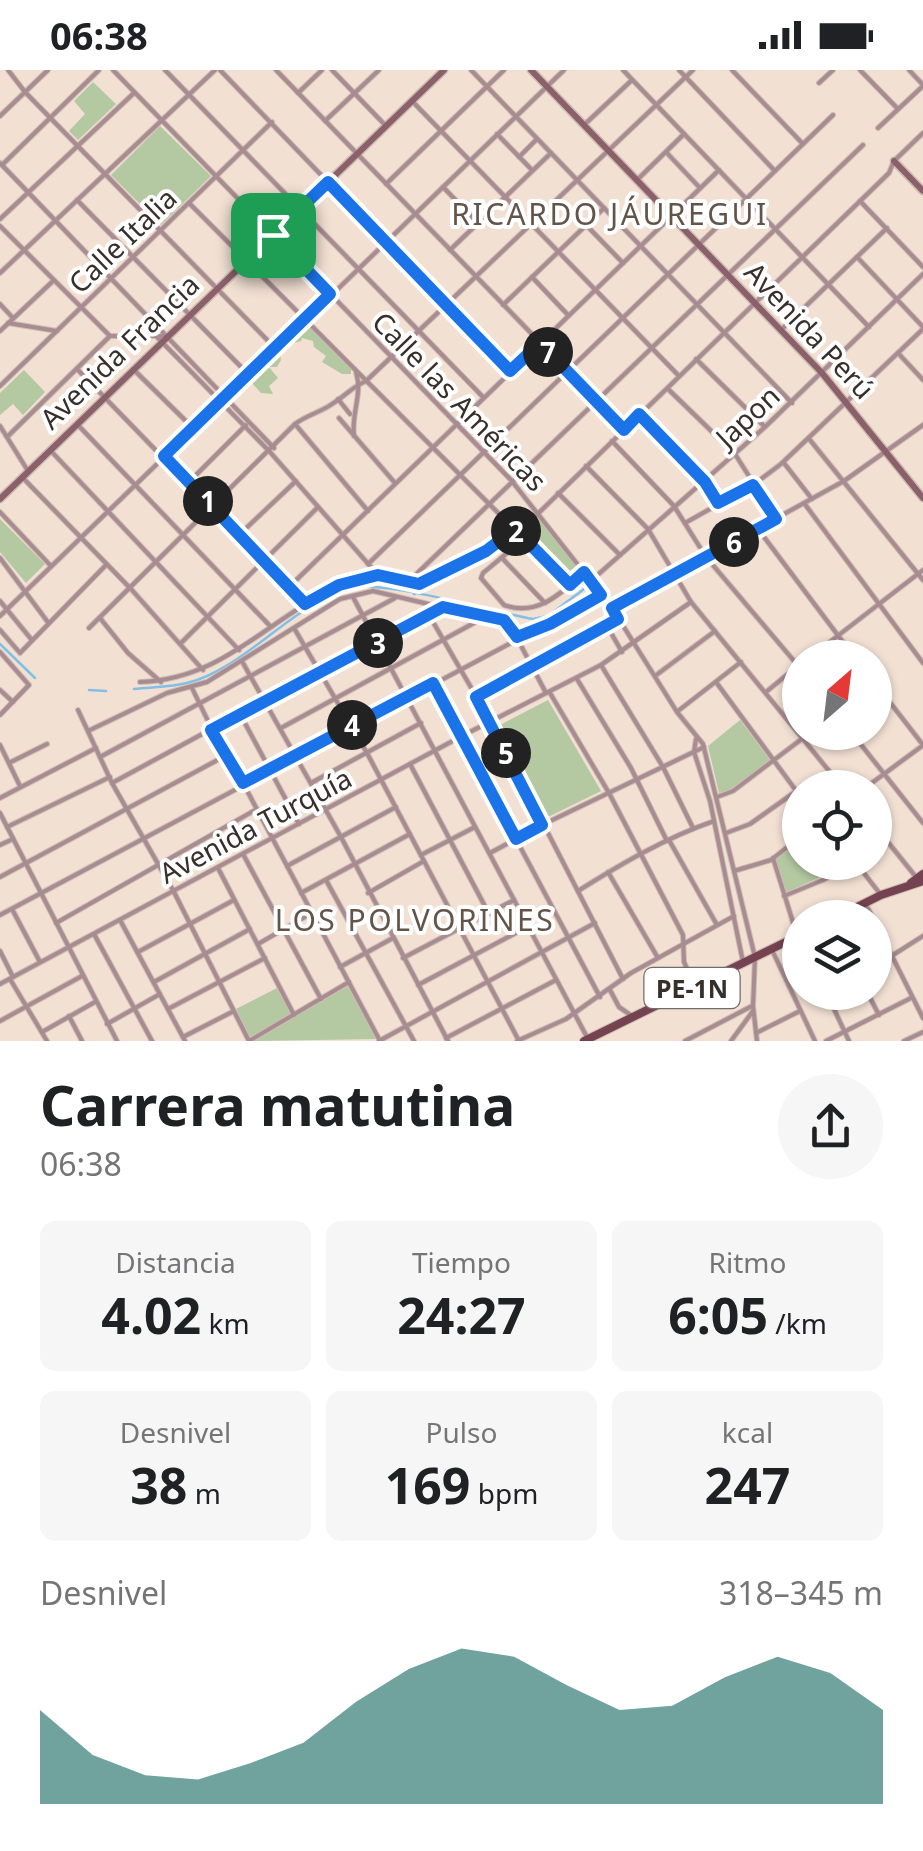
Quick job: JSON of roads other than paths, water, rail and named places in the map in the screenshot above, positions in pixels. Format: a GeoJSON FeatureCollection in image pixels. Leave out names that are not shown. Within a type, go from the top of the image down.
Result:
{"type":"FeatureCollection","features":[{"type":"Feature","properties":{"kind":"main road"},"geometry":{"type":"LineString","coordinates":[[871,900],[918,879]]}},
{"type":"Feature","properties":{"kind":"main road","name":"PE-1N"},"geometry":{"type":"LineString","coordinates":[[586,1040],[782,945]]}},
{"type":"Feature","properties":{"kind":"street"},"geometry":{"type":"LineString","coordinates":[[8,70],[275,348]]}},
{"type":"Feature","properties":{"kind":"street"},"geometry":{"type":"LineString","coordinates":[[0,116],[48,70]]}},
{"type":"Feature","properties":{"kind":"street"},"geometry":{"type":"LineString","coordinates":[[99,70],[1,164],[162,338],[248,423],[378,575],[406,584],[431,580],[486,551],[539,512],[889,173],[894,161],[923,133]]}},
{"type":"Feature","properties":{"kind":"street","name":"Calle las Américas"},"geometry":{"type":"LineString","coordinates":[[113,70],[485,451],[539,512],[612,608],[677,712],[704,746]]}},
{"type":"Feature","properties":{"kind":"street"},"geometry":{"type":"LineString","coordinates":[[165,70],[483,397]]}},
{"type":"Feature","properties":{"kind":"street"},"geometry":{"type":"LineString","coordinates":[[0,273],[217,70],[272,122],[510,371]]}},
{"type":"Feature","properties":{"kind":"street"},"geometry":{"type":"LineString","coordinates":[[276,70],[624,430]]}},
{"type":"Feature","properties":{"kind":"street"},"geometry":{"type":"LineString","coordinates":[[298,93],[322,70]]}},
{"type":"Feature","properties":{"kind":"street"},"geometry":{"type":"LineString","coordinates":[[332,70],[386,126]]}},
{"type":"Feature","properties":{"kind":"street"},"geometry":{"type":"LineString","coordinates":[[325,121],[378,70]]}},
{"type":"Feature","properties":{"kind":"street","name":"Avenida Francia"},"geometry":{"type":"LineString","coordinates":[[1,497],[444,70]]}},
{"type":"Feature","properties":{"kind":"street"},"geometry":{"type":"LineString","coordinates":[[471,70],[792,402]]}},
{"type":"Feature","properties":{"kind":"street"},"geometry":{"type":"LineString","coordinates":[[386,184],[504,70]]}},
{"type":"Feature","properties":{"kind":"street","name":"Avenida Perú"},"geometry":{"type":"LineString","coordinates":[[530,70],[822,373],[923,498]]}},
{"type":"Feature","properties":{"kind":"street"},"geometry":{"type":"LineString","coordinates":[[0,616],[564,70]]}},
{"type":"Feature","properties":{"kind":"street"},"geometry":{"type":"LineString","coordinates":[[623,70],[869,327]]}},
{"type":"Feature","properties":{"kind":"street"},"geometry":{"type":"LineString","coordinates":[[679,70],[775,171]]}},
{"type":"Feature","properties":{"kind":"street"},"geometry":{"type":"LineString","coordinates":[[89,628],[295,424],[363,383],[693,70]]}},
{"type":"Feature","properties":{"kind":"street"},"geometry":{"type":"LineString","coordinates":[[732,70],[803,144]]}},
{"type":"Feature","properties":{"kind":"street"},"geometry":{"type":"LineString","coordinates":[[820,83],[834,70]]}},
{"type":"Feature","properties":{"kind":"street"},"geometry":{"type":"LineString","coordinates":[[860,70],[898,109]]}},
{"type":"Feature","properties":{"kind":"street"},"geometry":{"type":"LineString","coordinates":[[878,128],[923,86],[909,70]]}},
{"type":"Feature","properties":{"kind":"street"},"geometry":{"type":"LineString","coordinates":[[915,76],[921,70]]}},
{"type":"Feature","properties":{"kind":"street"},"geometry":{"type":"LineString","coordinates":[[584,125],[632,80]]}},
{"type":"Feature","properties":{"kind":"street"},"geometry":{"type":"LineString","coordinates":[[134,93],[0,223],[24,252],[110,336],[162,338]]}},
{"type":"Feature","properties":{"kind":"street"},"geometry":{"type":"LineString","coordinates":[[412,101],[679,376]]}},
{"type":"Feature","properties":{"kind":"street"},"geometry":{"type":"LineString","coordinates":[[368,564],[834,115]]}},
{"type":"Feature","properties":{"kind":"street","name":"Calle Italia"},"geometry":{"type":"LineString","coordinates":[[0,386],[272,122]]}},
{"type":"Feature","properties":{"kind":"street"},"geometry":{"type":"LineString","coordinates":[[497,134],[532,171]]}},
{"type":"Feature","properties":{"kind":"street"},"geometry":{"type":"LineString","coordinates":[[637,180],[684,134]]}},
{"type":"Feature","properties":{"kind":"street"},"geometry":{"type":"LineString","coordinates":[[519,157],[537,138]]}},
{"type":"Feature","properties":{"kind":"street"},"geometry":{"type":"LineString","coordinates":[[406,584],[862,146]]}},
{"type":"Feature","properties":{"kind":"street"},"geometry":{"type":"LineString","coordinates":[[666,152],[700,188]]}},
{"type":"Feature","properties":{"kind":"street"},"geometry":{"type":"LineString","coordinates":[[450,250],[550,153]]}},
{"type":"Feature","properties":{"kind":"street"},"geometry":{"type":"LineString","coordinates":[[894,161],[923,191]]}},
{"type":"Feature","properties":{"kind":"street"},"geometry":{"type":"LineString","coordinates":[[289,587],[719,170]]}},
{"type":"Feature","properties":{"kind":"street"},"geometry":{"type":"LineString","coordinates":[[443,187],[478,224]]}},
{"type":"Feature","properties":{"kind":"street"},"geometry":{"type":"LineString","coordinates":[[76,200],[248,374]]}},
{"type":"Feature","properties":{"kind":"street"},"geometry":{"type":"LineString","coordinates":[[860,201],[923,270]]}},
{"type":"Feature","properties":{"kind":"street"},"geometry":{"type":"LineString","coordinates":[[189,204],[356,371],[363,383],[492,504],[570,585]]}},
{"type":"Feature","properties":{"kind":"street"},"geometry":{"type":"LineString","coordinates":[[503,305],[604,208]]}},
{"type":"Feature","properties":{"kind":"street"},"geometry":{"type":"LineString","coordinates":[[586,225],[623,263]]}},
{"type":"Feature","properties":{"kind":"street"},"geometry":{"type":"LineString","coordinates":[[781,330],[887,228]]}},
{"type":"Feature","properties":{"kind":"street"},"geometry":{"type":"LineString","coordinates":[[685,523],[753,485],[783,463],[923,328],[856,257]]}},
{"type":"Feature","properties":{"kind":"street","name":"Japon"},"geometry":{"type":"LineString","coordinates":[[592,580],[792,402],[923,270]]}},
{"type":"Feature","properties":{"kind":"street"},"geometry":{"type":"LineString","coordinates":[[532,278],[568,316]]}},
{"type":"Feature","properties":{"kind":"street"},"geometry":{"type":"LineString","coordinates":[[0,331],[53,281]]}},
{"type":"Feature","properties":{"kind":"street"},"geometry":{"type":"LineString","coordinates":[[0,304],[13,318]]}},
{"type":"Feature","properties":{"kind":"street"},"geometry":{"type":"LineString","coordinates":[[8,323],[58,331]]}},
{"type":"Feature","properties":{"kind":"street"},"geometry":{"type":"LineString","coordinates":[[7,437],[110,336]]}},
{"type":"Feature","properties":{"kind":"street"},"geometry":{"type":"LineString","coordinates":[[898,354],[923,380]]}},
{"type":"Feature","properties":{"kind":"street"},"geometry":{"type":"LineString","coordinates":[[696,359],[765,427]]}},
{"type":"Feature","properties":{"kind":"street"},"geometry":{"type":"LineString","coordinates":[[76,369],[305,604]]}},
{"type":"Feature","properties":{"kind":"street"},"geometry":{"type":"LineString","coordinates":[[133,369],[193,428]]}},
{"type":"Feature","properties":{"kind":"street"},"geometry":{"type":"LineString","coordinates":[[354,436],[352,418],[363,383]]}},
{"type":"Feature","properties":{"kind":"street"},"geometry":{"type":"LineString","coordinates":[[666,388],[735,454],[776,519]]}},
{"type":"Feature","properties":{"kind":"street"},"geometry":{"type":"LineString","coordinates":[[338,399],[352,418]]}},
{"type":"Feature","properties":{"kind":"street"},"geometry":{"type":"LineString","coordinates":[[639,414],[705,482],[718,503]]}},
{"type":"Feature","properties":{"kind":"street"},"geometry":{"type":"LineString","coordinates":[[339,418],[395,484]]}},
{"type":"Feature","properties":{"kind":"street"},"geometry":{"type":"LineString","coordinates":[[189,482],[248,423]]}},
{"type":"Feature","properties":{"kind":"street"},"geometry":{"type":"LineString","coordinates":[[77,424],[271,627]]}},
{"type":"Feature","properties":{"kind":"street"},"geometry":{"type":"LineString","coordinates":[[295,424],[368,510]]}},
{"type":"Feature","properties":{"kind":"street"},"geometry":{"type":"LineString","coordinates":[[612,608],[844,481],[923,425]]}},
{"type":"Feature","properties":{"kind":"street"},"geometry":{"type":"LineString","coordinates":[[0,426],[25,474],[203,670]]}},
{"type":"Feature","properties":{"kind":"street"},"geometry":{"type":"LineString","coordinates":[[809,439],[921,572],[923,580]]}},
{"type":"Feature","properties":{"kind":"street"},"geometry":{"type":"LineString","coordinates":[[612,441],[674,506],[706,557],[782,646]]}},
{"type":"Feature","properties":{"kind":"street"},"geometry":{"type":"LineString","coordinates":[[50,450],[239,650]]}},
{"type":"Feature","properties":{"kind":"street"},"geometry":{"type":"LineString","coordinates":[[783,463],[812,499]]}},
{"type":"Feature","properties":{"kind":"street"},"geometry":{"type":"LineString","coordinates":[[586,466],[648,530],[691,602],[782,711]]}},
{"type":"Feature","properties":{"kind":"street"},"geometry":{"type":"LineString","coordinates":[[240,535],[296,481]]}},
{"type":"Feature","properties":{"kind":"street"},"geometry":{"type":"LineString","coordinates":[[558,492],[620,554]]}},
{"type":"Feature","properties":{"kind":"street"},"geometry":{"type":"LineString","coordinates":[[804,503],[923,663]]}},
{"type":"Feature","properties":{"kind":"street"},"geometry":{"type":"LineString","coordinates":[[182,643],[318,507]]}},
{"type":"Feature","properties":{"kind":"street"},"geometry":{"type":"LineString","coordinates":[[0,512],[51,566]]}},
{"type":"Feature","properties":{"kind":"street"},"geometry":{"type":"LineString","coordinates":[[758,529],[842,640]]}},
{"type":"Feature","properties":{"kind":"street"},"geometry":{"type":"LineString","coordinates":[[524,540],[481,578],[504,605],[531,609],[545,603],[584,572]]}},
{"type":"Feature","properties":{"kind":"street"},"geometry":{"type":"LineString","coordinates":[[0,558],[47,622]]}},
{"type":"Feature","properties":{"kind":"street"},"geometry":{"type":"LineString","coordinates":[[502,558],[545,603]]}},
{"type":"Feature","properties":{"kind":"street"},"geometry":{"type":"LineString","coordinates":[[0,630],[20,653],[106,564]]}},
{"type":"Feature","properties":{"kind":"street"},"geometry":{"type":"LineString","coordinates":[[832,640],[921,572]]}},
{"type":"Feature","properties":{"kind":"street"},"geometry":{"type":"LineString","coordinates":[[140,682],[161,682],[203,670],[339,585],[378,575]]}},
{"type":"Feature","properties":{"kind":"street"},"geometry":{"type":"LineString","coordinates":[[88,731],[168,693],[207,682],[340,599],[372,592],[509,623],[610,793],[683,934],[684,962],[695,986]]}},
{"type":"Feature","properties":{"kind":"street"},"geometry":{"type":"LineString","coordinates":[[0,915],[601,595]]}},
{"type":"Feature","properties":{"kind":"street"},"geometry":{"type":"LineString","coordinates":[[353,596],[586,1040]]}},
{"type":"Feature","properties":{"kind":"street"},"geometry":{"type":"LineString","coordinates":[[100,757],[398,597]]}},
{"type":"Feature","properties":{"kind":"street"},"geometry":{"type":"LineString","coordinates":[[0,602],[31,639]]}},
{"type":"Feature","properties":{"kind":"street","name":"Avenida Turquía"},"geometry":{"type":"LineString","coordinates":[[0,984],[601,665],[691,602]]}},
{"type":"Feature","properties":{"kind":"street"},"geometry":{"type":"LineString","coordinates":[[7,827],[211,730],[443,607]]}},
{"type":"Feature","properties":{"kind":"street"},"geometry":{"type":"LineString","coordinates":[[429,615],[490,722],[623,979]]}},
{"type":"Feature","properties":{"kind":"street"},"geometry":{"type":"LineString","coordinates":[[281,728],[485,617]]}},
{"type":"Feature","properties":{"kind":"street"},"geometry":{"type":"LineString","coordinates":[[100,618],[128,654],[161,682]]}},
{"type":"Feature","properties":{"kind":"street"},"geometry":{"type":"LineString","coordinates":[[476,697],[618,619]]}},
{"type":"Feature","properties":{"kind":"street"},"geometry":{"type":"LineString","coordinates":[[606,625],[622,652]]}},
{"type":"Feature","properties":{"kind":"street"},"geometry":{"type":"LineString","coordinates":[[294,628],[367,752],[518,1041],[575,1014],[623,979],[734,916]]}},
{"type":"Feature","properties":{"kind":"street"},"geometry":{"type":"LineString","coordinates":[[654,677],[715,631]]}},
{"type":"Feature","properties":{"kind":"street"},"geometry":{"type":"LineString","coordinates":[[0,652],[29,685],[0,715]]}},
{"type":"Feature","properties":{"kind":"street"},"geometry":{"type":"LineString","coordinates":[[242,662],[447,1039],[556,980]]}},
{"type":"Feature","properties":{"kind":"street"},"geometry":{"type":"LineString","coordinates":[[677,712],[741,662]]}},
{"type":"Feature","properties":{"kind":"street"},"geometry":{"type":"LineString","coordinates":[[601,665],[664,766],[693,828]]}},
{"type":"Feature","properties":{"kind":"street"},"geometry":{"type":"LineString","coordinates":[[576,678],[637,779],[717,926]]}},
{"type":"Feature","properties":{"kind":"street"},"geometry":{"type":"LineString","coordinates":[[766,692],[782,679]]}},
{"type":"Feature","properties":{"kind":"street"},"geometry":{"type":"LineString","coordinates":[[716,682],[782,771]]}},
{"type":"Feature","properties":{"kind":"street"},"geometry":{"type":"LineString","coordinates":[[433,683],[600,997]]}},
{"type":"Feature","properties":{"kind":"street"},"geometry":{"type":"LineString","coordinates":[[192,686],[224,756],[243,783],[380,1041],[594,924]]}},
{"type":"Feature","properties":{"kind":"street"},"geometry":{"type":"LineString","coordinates":[[0,690],[13,702]]}},
{"type":"Feature","properties":{"kind":"street"},"geometry":{"type":"LineString","coordinates":[[889,770],[923,745],[892,705]]}},
{"type":"Feature","properties":{"kind":"street"},"geometry":{"type":"LineString","coordinates":[[78,710],[249,1041],[349,982]]}},
{"type":"Feature","properties":{"kind":"street"},"geometry":{"type":"LineString","coordinates":[[240,714],[299,824]]}},
{"type":"Feature","properties":{"kind":"street"},"geometry":{"type":"LineString","coordinates":[[310,784],[421,723]]}},
{"type":"Feature","properties":{"kind":"street"},"geometry":{"type":"LineString","coordinates":[[695,735],[694,752],[714,821],[744,962]]}},
{"type":"Feature","properties":{"kind":"street"},"geometry":{"type":"LineString","coordinates":[[9,762],[46,744]]}},
{"type":"Feature","properties":{"kind":"street"},"geometry":{"type":"LineString","coordinates":[[0,745],[20,786]]}},
{"type":"Feature","properties":{"kind":"street"},"geometry":{"type":"LineString","coordinates":[[490,854],[704,746],[755,957],[753,1008],[757,1041]]}},
{"type":"Feature","properties":{"kind":"street"},"geometry":{"type":"LineString","coordinates":[[0,798],[96,748]]}},
{"type":"Feature","properties":{"kind":"street"},"geometry":{"type":"LineString","coordinates":[[717,796],[732,791],[788,750]]}},
{"type":"Feature","properties":{"kind":"street"},"geometry":{"type":"LineString","coordinates":[[813,750],[829,770]]}},
{"type":"Feature","properties":{"kind":"street"},"geometry":{"type":"LineString","coordinates":[[865,750],[881,770]]}},
{"type":"Feature","properties":{"kind":"street"},"geometry":{"type":"LineString","coordinates":[[0,876],[224,756]]}},
{"type":"Feature","properties":{"kind":"street"},"geometry":{"type":"LineString","coordinates":[[410,764],[489,914]]}},
{"type":"Feature","properties":{"kind":"street"},"geometry":{"type":"LineString","coordinates":[[892,784],[923,823]]}},
{"type":"Feature","properties":{"kind":"street"},"geometry":{"type":"LineString","coordinates":[[726,833],[750,824],[782,804]]}},
{"type":"Feature","properties":{"kind":"street"},"geometry":{"type":"LineString","coordinates":[[287,866],[396,807]]}},
{"type":"Feature","properties":{"kind":"street"},"geometry":{"type":"LineString","coordinates":[[55,924],[256,809]]}},
{"type":"Feature","properties":{"kind":"street"},"geometry":{"type":"LineString","coordinates":[[0,813],[117,1041]]}},
{"type":"Feature","properties":{"kind":"street"},"geometry":{"type":"LineString","coordinates":[[578,891],[640,854],[714,821]]}},
{"type":"Feature","properties":{"kind":"street"},"geometry":{"type":"LineString","coordinates":[[368,892],[476,827]]}},
{"type":"Feature","properties":{"kind":"street"},"geometry":{"type":"LineString","coordinates":[[301,893],[410,834]]}},
{"type":"Feature","properties":{"kind":"street"},"geometry":{"type":"LineString","coordinates":[[0,845],[13,839]]}},
{"type":"Feature","properties":{"kind":"street"},"geometry":{"type":"LineString","coordinates":[[892,847],[918,879]]}},
{"type":"Feature","properties":{"kind":"street"},"geometry":{"type":"LineString","coordinates":[[734,871],[782,851]]}},
{"type":"Feature","properties":{"kind":"street"},"geometry":{"type":"LineString","coordinates":[[243,854],[321,999]]}},
{"type":"Feature","properties":{"kind":"street"},"geometry":{"type":"LineString","coordinates":[[773,858],[785,900]]}},
{"type":"Feature","properties":{"kind":"street"},"geometry":{"type":"LineString","coordinates":[[218,868],[294,1015]]}},
{"type":"Feature","properties":{"kind":"street"},"geometry":{"type":"LineString","coordinates":[[608,872],[658,958]]}},
{"type":"Feature","properties":{"kind":"street"},"geometry":{"type":"LineString","coordinates":[[326,880],[414,1041]]}},
{"type":"Feature","properties":{"kind":"street"},"geometry":{"type":"LineString","coordinates":[[784,896],[823,880]]}},
{"type":"Feature","properties":{"kind":"street"},"geometry":{"type":"LineString","coordinates":[[869,880],[881,895]]}},
{"type":"Feature","properties":{"kind":"street"},"geometry":{"type":"LineString","coordinates":[[138,952],[234,900]]}},
{"type":"Feature","properties":{"kind":"street"},"geometry":{"type":"LineString","coordinates":[[404,958],[514,900]]}},
{"type":"Feature","properties":{"kind":"street"},"geometry":{"type":"LineString","coordinates":[[12,908],[40,962]]}},
{"type":"Feature","properties":{"kind":"street"},"geometry":{"type":"LineString","coordinates":[[258,944],[312,913]]}},
{"type":"Feature","properties":{"kind":"street"},"geometry":{"type":"LineString","coordinates":[[120,920],[184,1039],[234,1011]]}},
{"type":"Feature","properties":{"kind":"street"},"geometry":{"type":"LineString","coordinates":[[418,985],[527,926]]}},
{"type":"Feature","properties":{"kind":"street"},"geometry":{"type":"LineString","coordinates":[[154,982],[250,929]]}},
{"type":"Feature","properties":{"kind":"street"},"geometry":{"type":"LineString","coordinates":[[94,934],[152,1041]]}},
{"type":"Feature","properties":{"kind":"street"},"geometry":{"type":"LineString","coordinates":[[923,936],[892,956],[923,1018]]}},
{"type":"Feature","properties":{"kind":"street"},"geometry":{"type":"LineString","coordinates":[[340,966],[392,938]]}},
{"type":"Feature","properties":{"kind":"street"},"geometry":{"type":"LineString","coordinates":[[771,949],[815,1041]]}},
{"type":"Feature","properties":{"kind":"street"},"geometry":{"type":"LineString","coordinates":[[0,951],[48,1041]]}},
{"type":"Feature","properties":{"kind":"street"},"geometry":{"type":"LineString","coordinates":[[168,1009],[265,958]]}},
{"type":"Feature","properties":{"kind":"street"},"geometry":{"type":"LineString","coordinates":[[0,1021],[82,976]]}},
{"type":"Feature","properties":{"kind":"street"},"geometry":{"type":"LineString","coordinates":[[610,990],[619,1007],[634,1016]]}},
{"type":"Feature","properties":{"kind":"street"},"geometry":{"type":"LineString","coordinates":[[107,1024],[160,994]]}},
{"type":"Feature","properties":{"kind":"street"},"geometry":{"type":"LineString","coordinates":[[826,1041],[913,997]]}},
{"type":"Feature","properties":{"kind":"street"},"geometry":{"type":"LineString","coordinates":[[42,1032],[96,1002]]}},
{"type":"Feature","properties":{"kind":"street"},"geometry":{"type":"LineString","coordinates":[[686,1041],[753,1008]]}},
{"type":"Feature","properties":{"kind":"street"},"geometry":{"type":"LineString","coordinates":[[731,1041],[753,1008]]}},
{"type":"Feature","properties":{"kind":"street"},"geometry":{"type":"LineString","coordinates":[[835,1010],[849,1041]]}},
{"type":"Feature","properties":{"kind":"street"},"geometry":{"type":"LineString","coordinates":[[876,1010],[879,1016]]}},
{"type":"Feature","properties":{"kind":"street"},"geometry":{"type":"LineString","coordinates":[[756,1033],[800,1011]]}},
{"type":"Feature","properties":{"kind":"street"},"geometry":{"type":"LineString","coordinates":[[69,1016],[82,1041]]}},
{"type":"Feature","properties":{"kind":"street"},"geometry":{"type":"LineString","coordinates":[[610,1028],[614,1041]]}},
{"type":"Feature","properties":{"kind":"street"},"geometry":{"type":"LineString","coordinates":[[904,1041],[923,1032]]}},
{"type":"Feature","properties":{"kind":"waterway"},"geometry":{"type":"LineString","coordinates":[[414,594],[489,558],[517,536]]}},
{"type":"Feature","properties":{"kind":"waterway"},"geometry":{"type":"LineString","coordinates":[[134,689],[181,684],[209,675],[310,607],[352,588],[414,592],[533,619],[548,616],[584,589]]}},
{"type":"Feature","properties":{"kind":"waterway"},"geometry":{"type":"LineString","coordinates":[[0,644],[35,678]]}},
{"type":"Feature","properties":{"kind":"waterway"},"geometry":{"type":"LineString","coordinates":[[89,690],[106,691]]}},
{"type":"Feature","properties":{"kind":"district","name":"RICARDO JÁUREGUI"},"geometry":{"type":"Point","coordinates":[610,213]}},
{"type":"Feature","properties":{"kind":"district","name":"LOS POLVORINES"},"geometry":{"type":"Point","coordinates":[415,919]}}]}
